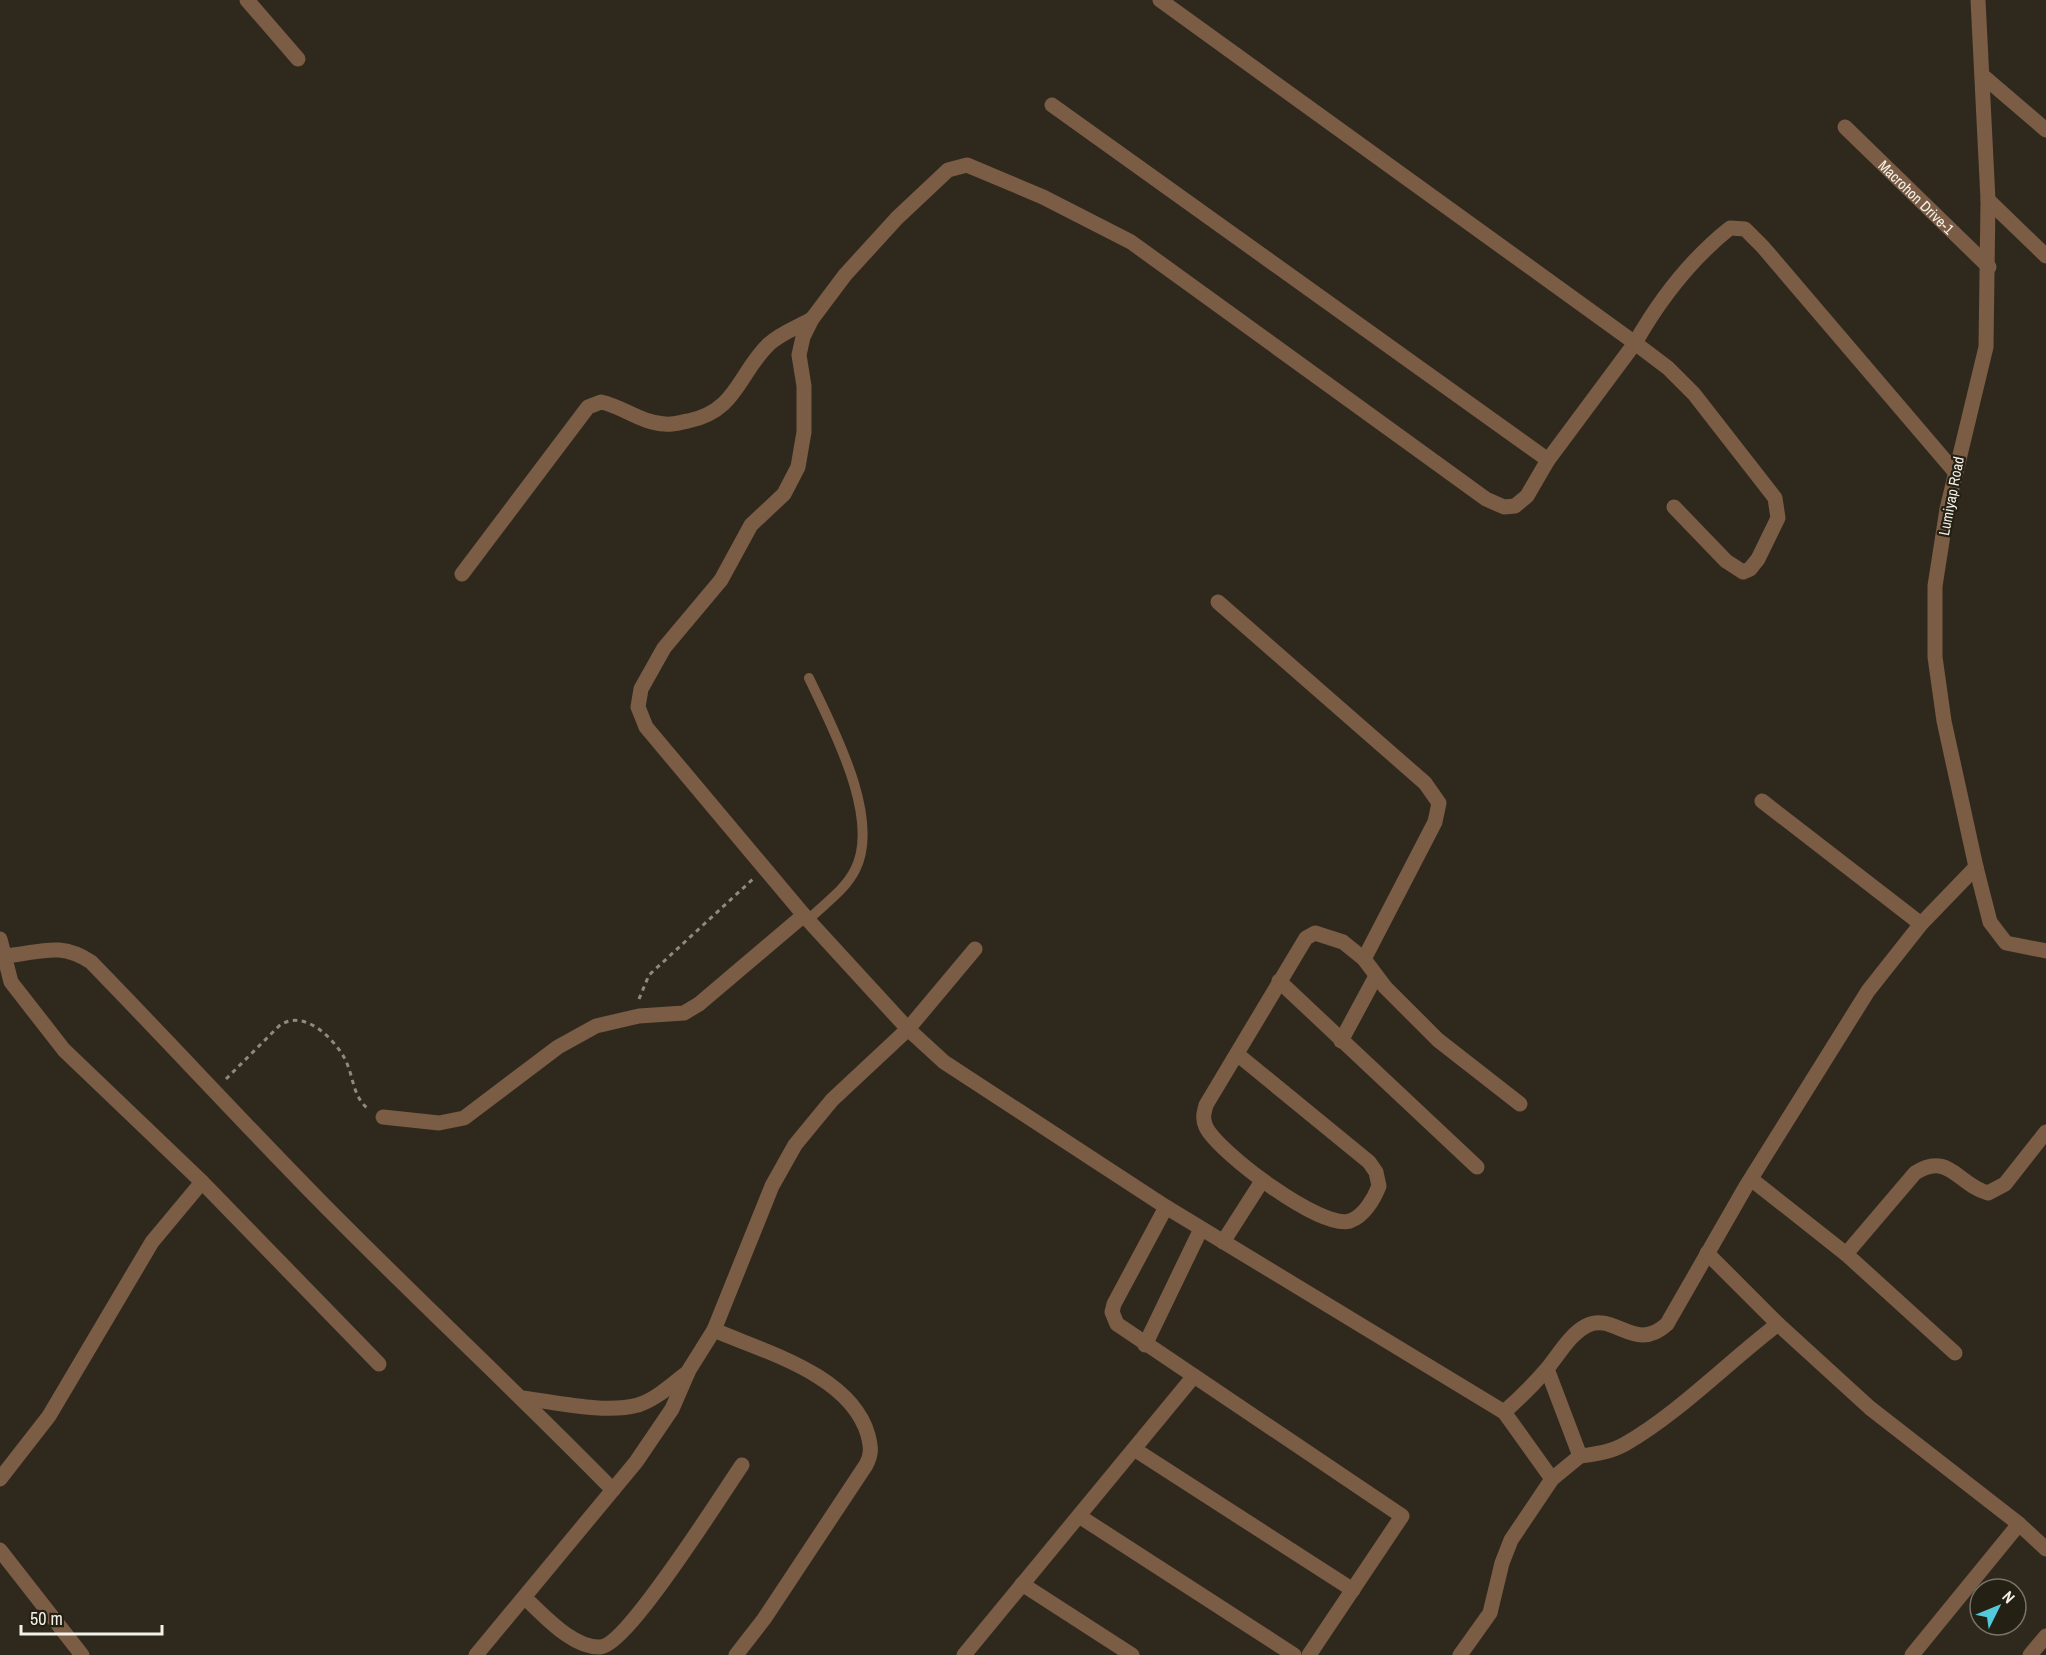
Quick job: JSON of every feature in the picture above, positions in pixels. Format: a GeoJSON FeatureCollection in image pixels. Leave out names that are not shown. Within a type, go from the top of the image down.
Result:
{"type":"FeatureCollection","features":[{"type":"Feature","properties":{"kind":"street"},"geometry":{"type":"LineString","coordinates":[[247,0],[298,59]]}},
{"type":"Feature","properties":{"kind":"street"},"geometry":{"type":"LineString","coordinates":[[1160,0],[1668,368],[1694,394],[1769,488],[1778,507],[1778,518],[1758,559],[1750,569],[1743,572],[1726,561],[1674,507]]}},
{"type":"Feature","properties":{"kind":"street","name":"Lumiyap Road"},"geometry":{"type":"LineString","coordinates":[[1978,0],[1988,200],[1989,267],[1986,347],[1954,472],[1935,586],[1935,657],[1944,721],[1990,922],[1996,934],[2006,943],[2016,947],[2046,951]]}},
{"type":"Feature","properties":{"kind":"street"},"geometry":{"type":"LineString","coordinates":[[1983,76],[2046,130]]}},
{"type":"Feature","properties":{"kind":"street"},"geometry":{"type":"LineString","coordinates":[[1052,105],[1548,460]]}},
{"type":"Feature","properties":{"kind":"street","name":"Macrohon Drive-1"},"geometry":{"type":"LineString","coordinates":[[1845,127],[1989,267]]}},
{"type":"Feature","properties":{"kind":"street"},"geometry":{"type":"LineString","coordinates":[[1552,1479],[1504,1412],[1201,1229],[944,1062],[908,1029],[806,917],[646,728],[638,706],[641,689],[664,648],[721,580],[751,525],[784,494],[798,467],[804,432],[804,386],[799,355],[803,337],[812,320],[845,275],[897,218],[948,170],[968,165],[1043,197],[1131,242],[1486,499],[1504,507],[1515,506],[1527,496],[1548,460],[1635,343],[1650,317],[1679,278],[1710,244],[1730,228],[1745,229],[1763,247],[1954,472]]}},
{"type":"Feature","properties":{"kind":"street"},"geometry":{"type":"LineString","coordinates":[[1988,200],[2046,256]]}},
{"type":"Feature","properties":{"kind":"street"},"geometry":{"type":"LineString","coordinates":[[462,574],[588,407],[601,402],[646,422],[668,424],[694,419],[716,411],[734,396],[759,355],[770,343],[812,320]]}},
{"type":"Feature","properties":{"kind":"street"},"geometry":{"type":"LineString","coordinates":[[1218,602],[1425,783],[1439,803],[1435,822],[1364,959]]}},
{"type":"Feature","properties":{"kind":"street"},"geometry":{"type":"LineString","coordinates":[[1762,801],[1921,924]]}},
{"type":"Feature","properties":{"kind":"street"},"geometry":{"type":"LineString","coordinates":[[1504,1412],[1547,1369],[1575,1334],[1596,1322],[1628,1334],[1648,1336],[1659,1332],[1678,1308],[1707,1253],[1751,1179],[1868,991],[1921,924],[1976,867]]}},
{"type":"Feature","properties":{"kind":"street"},"geometry":{"type":"LineString","coordinates":[[383,1117],[439,1123],[464,1118],[558,1047],[596,1026],[639,1016],[684,1013],[699,1004],[806,917]]}},
{"type":"Feature","properties":{"kind":"street"},"geometry":{"type":"LineString","coordinates":[[1236,1054],[1369,1162],[1376,1172],[1379,1186],[1364,1211],[1350,1221],[1334,1221],[1294,1203],[1262,1180],[1207,1130],[1203,1117],[1206,1105],[1236,1054],[1279,981],[1302,944],[1315,933],[1343,942],[1364,959],[1376,976],[1437,1040],[1520,1104]]}},
{"type":"Feature","properties":{"kind":"street"},"geometry":{"type":"LineString","coordinates":[[0,939],[6,956],[5,966],[11,982],[64,1050],[202,1182],[379,1364]]}},
{"type":"Feature","properties":{"kind":"street"},"geometry":{"type":"LineString","coordinates":[[6,956],[51,948],[65,949],[91,962],[213,1091],[453,1335],[522,1398],[613,1490]]}},
{"type":"Feature","properties":{"kind":"street"},"geometry":{"type":"LineString","coordinates":[[476,1655],[636,1462],[672,1409],[689,1371],[714,1330],[771,1186],[795,1145],[832,1100],[908,1029],[975,949]]}},
{"type":"Feature","properties":{"kind":"street"},"geometry":{"type":"LineString","coordinates":[[1341,1041],[1376,976]]}},
{"type":"Feature","properties":{"kind":"street"},"geometry":{"type":"LineString","coordinates":[[1279,981],[1477,1167]]}},
{"type":"Feature","properties":{"kind":"street"},"geometry":{"type":"LineString","coordinates":[[1846,1254],[1915,1173],[1936,1164],[1948,1167],[1977,1190],[1988,1193],[2005,1184],[2046,1132]]}},
{"type":"Feature","properties":{"kind":"street"},"geometry":{"type":"LineString","coordinates":[[1751,1179],[1846,1254],[1955,1353]]}},
{"type":"Feature","properties":{"kind":"street"},"geometry":{"type":"LineString","coordinates":[[1223,1242],[1262,1180]]}},
{"type":"Feature","properties":{"kind":"street"},"geometry":{"type":"LineString","coordinates":[[0,1479],[49,1416],[152,1242],[202,1182]]}},
{"type":"Feature","properties":{"kind":"street"},"geometry":{"type":"LineString","coordinates":[[1166,1207],[1112,1312],[1117,1324],[1402,1516],[1308,1655]]}},
{"type":"Feature","properties":{"kind":"street"},"geometry":{"type":"LineString","coordinates":[[1145,1344],[1201,1229]]}},
{"type":"Feature","properties":{"kind":"street"},"geometry":{"type":"LineString","coordinates":[[1707,1253],[1778,1324],[1870,1408],[2019,1524],[2046,1550]]}},
{"type":"Feature","properties":{"kind":"street"},"geometry":{"type":"LineString","coordinates":[[1460,1655],[1490,1612],[1502,1563],[1511,1540],[1552,1479],[1580,1456],[1603,1453],[1624,1444],[1662,1418],[1778,1324]]}},
{"type":"Feature","properties":{"kind":"street"},"geometry":{"type":"LineString","coordinates":[[714,1330],[813,1374],[838,1389],[853,1404],[865,1424],[871,1448],[871,1457],[866,1465],[764,1619],[736,1655]]}},
{"type":"Feature","properties":{"kind":"street"},"geometry":{"type":"LineString","coordinates":[[1547,1369],[1580,1456]]}},
{"type":"Feature","properties":{"kind":"street"},"geometry":{"type":"LineString","coordinates":[[522,1398],[614,1408],[639,1405],[661,1393],[689,1371]]}},
{"type":"Feature","properties":{"kind":"street"},"geometry":{"type":"LineString","coordinates":[[964,1655],[1194,1377]]}},
{"type":"Feature","properties":{"kind":"street"},"geometry":{"type":"LineString","coordinates":[[1134,1449],[1353,1590]]}},
{"type":"Feature","properties":{"kind":"street"},"geometry":{"type":"LineString","coordinates":[[525,1598],[561,1630],[580,1642],[598,1648],[608,1646],[619,1638],[655,1593],[742,1465]]}},
{"type":"Feature","properties":{"kind":"street"},"geometry":{"type":"LineString","coordinates":[[1078,1516],[1294,1655]]}},
{"type":"Feature","properties":{"kind":"street"},"geometry":{"type":"LineString","coordinates":[[1912,1655],[2019,1524]]}},
{"type":"Feature","properties":{"kind":"street"},"geometry":{"type":"LineString","coordinates":[[0,1550],[82,1655]]}},
{"type":"Feature","properties":{"kind":"street"},"geometry":{"type":"LineString","coordinates":[[1022,1584],[1132,1655]]}},
{"type":"Feature","properties":{"kind":"street"},"geometry":{"type":"LineString","coordinates":[[2030,1655],[2046,1636]]}},
{"type":"Feature","properties":{"kind":"lane"},"geometry":{"type":"LineString","coordinates":[[806,917],[848,883],[856,868],[862,846],[858,789],[808,678]]}},
{"type":"Feature","properties":{"kind":"path"},"geometry":{"type":"LineString","coordinates":[[639,1016],[639,997],[649,975],[764,869]]}},
{"type":"Feature","properties":{"kind":"path"},"geometry":{"type":"LineString","coordinates":[[213,1091],[279,1026],[287,1020],[297,1018],[311,1024],[331,1040],[345,1060],[354,1091],[362,1103],[383,1117]]}}]}
